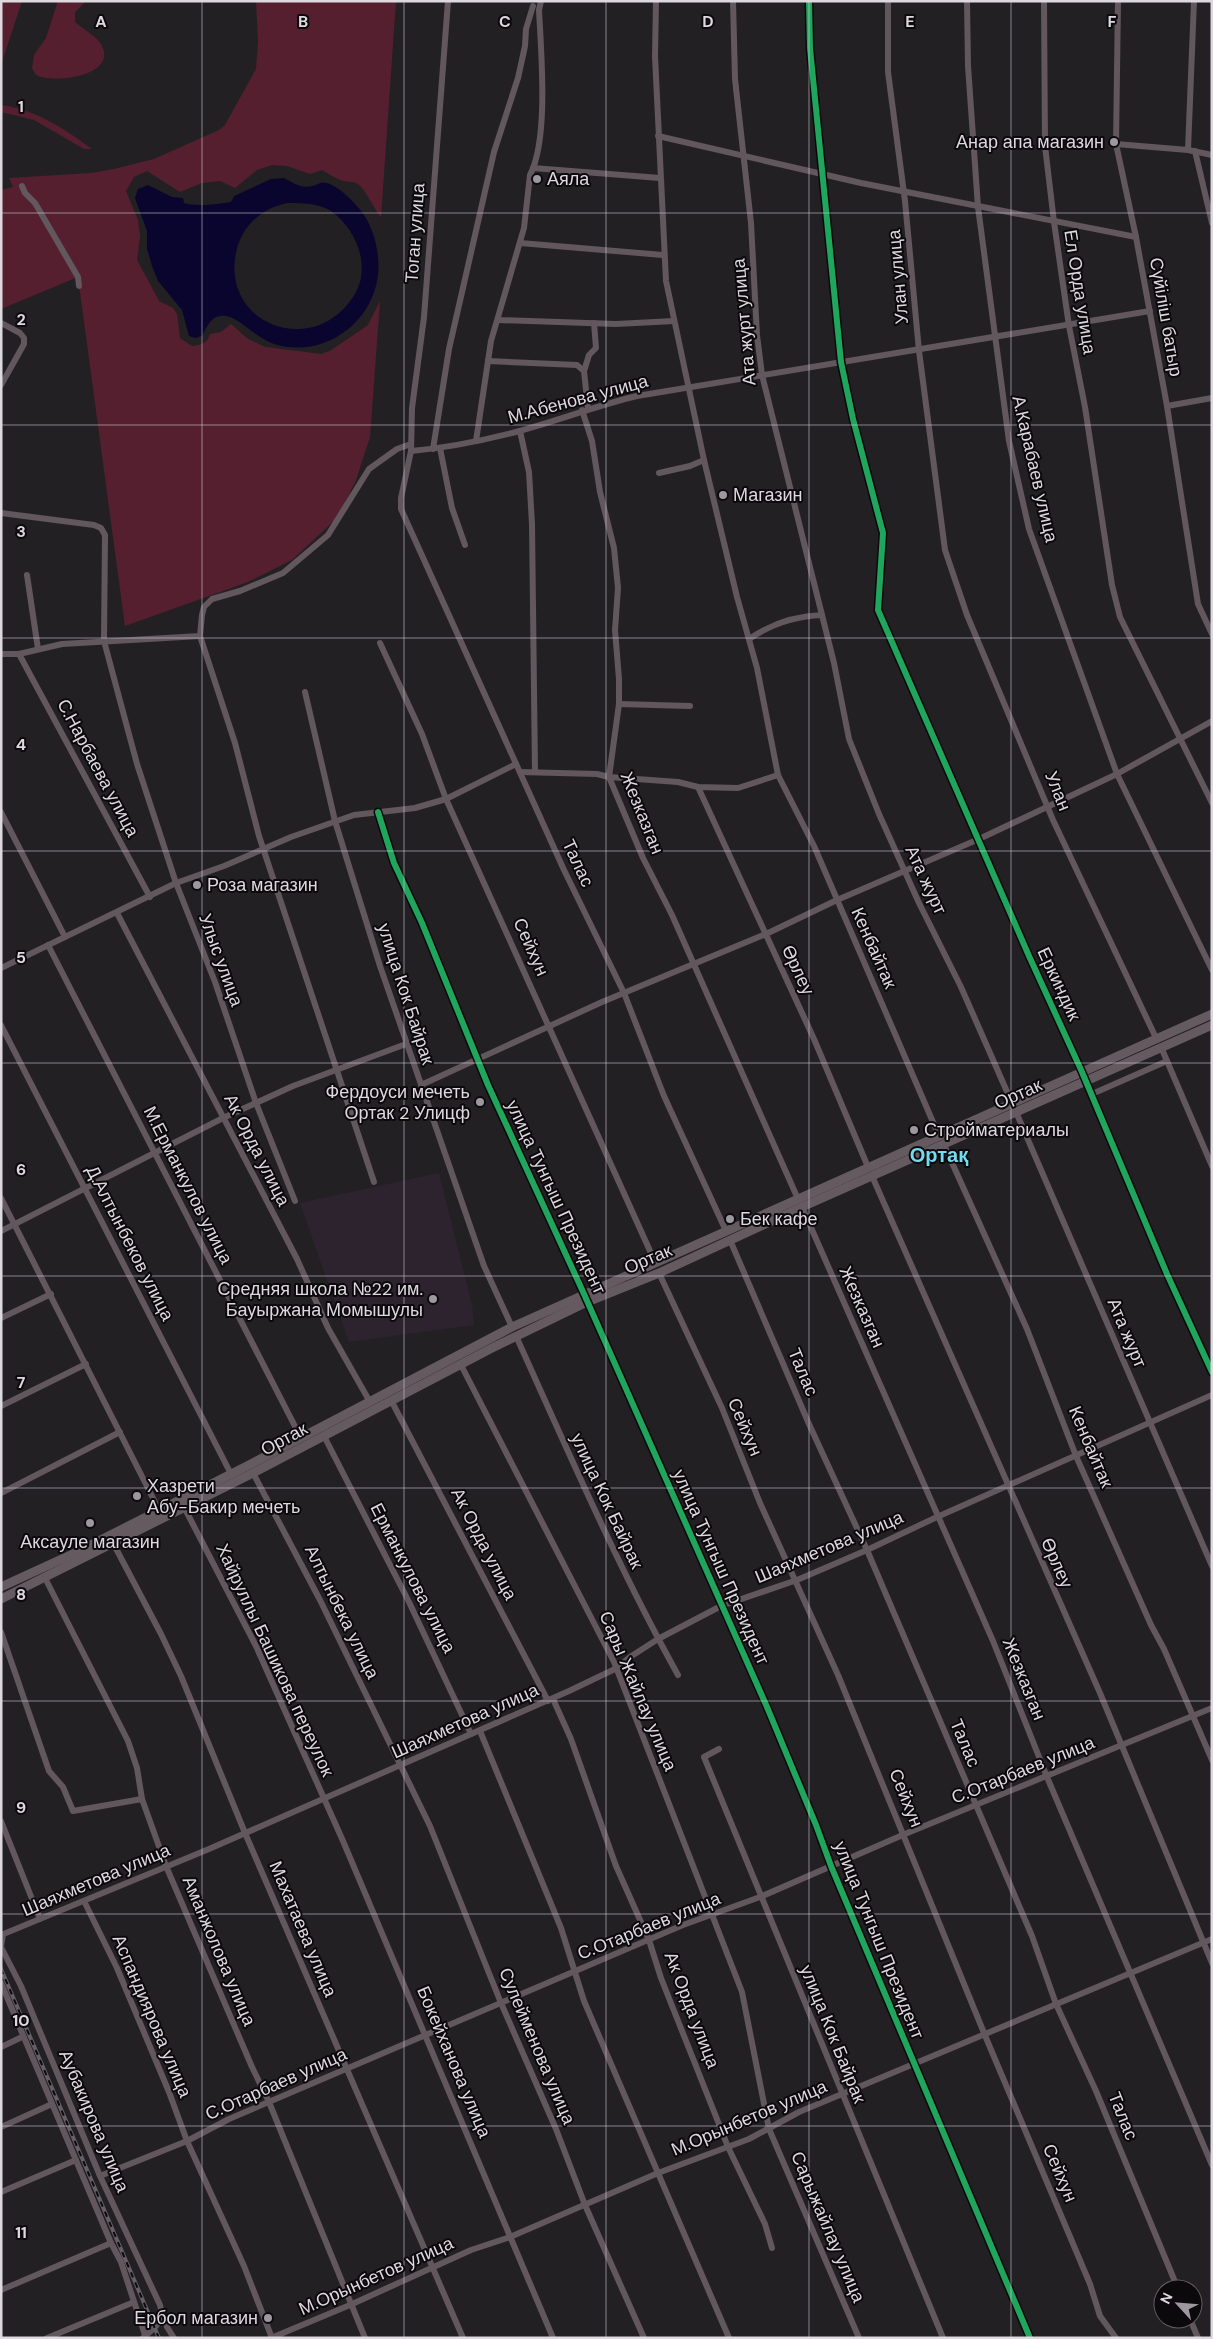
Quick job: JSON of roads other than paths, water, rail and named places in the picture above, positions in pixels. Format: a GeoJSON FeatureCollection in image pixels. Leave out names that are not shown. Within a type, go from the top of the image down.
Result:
{"type":"FeatureCollection","features":[{"type":"Feature","properties":{"kind":"street","name":"Тоган улица"},"geometry":{"type":"LineString","coordinates":[[401,509],[401,498],[411,448],[412,408],[424,317],[448,1]]}},
{"type":"Feature","properties":{"kind":"street","name":"М.Абенова улица"},"geometry":{"type":"LineString","coordinates":[[476,441],[488,361],[520,243],[528,201],[530,175],[533,168],[543,98],[541,1]]}},
{"type":"Feature","properties":{"kind":"street"},"geometry":{"type":"LineString","coordinates":[[656,1],[655,56],[663,255],[674,321],[689,387]]}},
{"type":"Feature","properties":{"kind":"street","name":"Ата журт улица"},"geometry":{"type":"LineString","coordinates":[[733,1],[734,78],[751,223],[757,335],[762,375],[834,663]]}},
{"type":"Feature","properties":{"kind":"street"},"geometry":{"type":"LineString","coordinates":[[809,1],[810,48],[841,362]]}},
{"type":"Feature","properties":{"kind":"street","name":"Улан улица"},"geometry":{"type":"LineString","coordinates":[[888,1],[888,72],[904,192],[920,351],[945,550]]}},
{"type":"Feature","properties":{"kind":"street","name":"А.Карабаев улица"},"geometry":{"type":"LineString","coordinates":[[967,1],[968,66],[978,207],[1009,441],[1029,529],[1117,774],[1212,970]]}},
{"type":"Feature","properties":{"kind":"street","name":"Ел Орда улица"},"geometry":{"type":"LineString","coordinates":[[1044,1],[1045,146],[1069,326],[1112,585],[1120,617],[1212,803]]}},
{"type":"Feature","properties":{"kind":"street","name":"Сүйіліш батыр"},"geometry":{"type":"LineString","coordinates":[[1118,1],[1116,144],[1136,237],[1167,406],[1198,604],[1212,634]]}},
{"type":"Feature","properties":{"kind":"street"},"geometry":{"type":"LineString","coordinates":[[1194,1],[1191,150],[1212,223]]}},
{"type":"Feature","properties":{"kind":"street"},"geometry":{"type":"LineString","coordinates":[[465,544],[452,508],[436,449],[441,390],[494,152],[518,78],[525,46],[526,29],[533,4],[540,10]]}},
{"type":"Feature","properties":{"kind":"street"},"geometry":{"type":"LineString","coordinates":[[658,136],[904,192],[1136,237]]}},
{"type":"Feature","properties":{"kind":"street"},"geometry":{"type":"LineString","coordinates":[[1116,144],[1191,150],[1212,155]]}},
{"type":"Feature","properties":{"kind":"street"},"geometry":{"type":"LineString","coordinates":[[533,168],[660,178]]}},
{"type":"Feature","properties":{"kind":"street"},"geometry":{"type":"LineString","coordinates":[[22,186],[25,193],[35,203],[78,277],[79,286]]}},
{"type":"Feature","properties":{"kind":"street"},"geometry":{"type":"LineString","coordinates":[[520,243],[663,255]]}},
{"type":"Feature","properties":{"kind":"street","name":"М.Абенова улица"},"geometry":{"type":"LineString","coordinates":[[411,448],[436,449],[520,431],[637,396],[841,362],[920,351],[1150,311]]}},
{"type":"Feature","properties":{"kind":"street"},"geometry":{"type":"LineString","coordinates":[[498,320],[616,324],[674,321]]}},
{"type":"Feature","properties":{"kind":"street"},"geometry":{"type":"LineString","coordinates":[[1,323],[20,333],[24,338],[24,344],[1,385]]}},
{"type":"Feature","properties":{"kind":"street"},"geometry":{"type":"LineString","coordinates":[[488,361],[577,365],[584,371],[589,355],[596,348],[594,323]]}},
{"type":"Feature","properties":{"kind":"street","name":"Еркиндик"},"geometry":{"type":"LineString","coordinates":[[841,362],[853,419],[883,533],[878,610],[1029,956],[1092,1094],[1167,1274],[1212,1372]]}},
{"type":"Feature","properties":{"kind":"street","name":"Жезказган"},"geometry":{"type":"LineString","coordinates":[[584,371],[585,410],[600,492],[614,548],[618,588],[615,630],[619,704],[609,777],[643,858],[672,916],[993,1641],[1047,1776],[1212,2164]]}},
{"type":"Feature","properties":{"kind":"street","name":"Кенбайтак"},"geometry":{"type":"LineString","coordinates":[[689,387],[704,460],[757,668],[778,775],[814,846],[939,1136]]}},
{"type":"Feature","properties":{"kind":"street"},"geometry":{"type":"LineString","coordinates":[[1167,406],[1212,398]]}},
{"type":"Feature","properties":{"kind":"street"},"geometry":{"type":"LineString","coordinates":[[520,431],[529,472],[532,524],[536,772]]}},
{"type":"Feature","properties":{"kind":"street"},"geometry":{"type":"LineString","coordinates":[[374,1182],[264,848],[236,742],[200,636],[204,606],[212,599],[240,591],[282,573],[328,535],[369,469],[397,449],[411,448]]}},
{"type":"Feature","properties":{"kind":"street"},"geometry":{"type":"LineString","coordinates":[[659,473],[690,466],[704,460]]}},
{"type":"Feature","properties":{"kind":"street","name":"Талас"},"geometry":{"type":"LineString","coordinates":[[401,509],[516,764],[624,994],[664,1096],[726,1231]]}},
{"type":"Feature","properties":{"kind":"street","name":"Улыс улица"},"geometry":{"type":"LineString","coordinates":[[1,512],[94,525],[101,528],[105,535],[104,641],[137,764],[176,883],[215,982],[256,1103],[295,1201]]}},
{"type":"Feature","properties":{"kind":"street","name":"Улан"},"geometry":{"type":"LineString","coordinates":[[945,550],[967,615],[1048,807],[1156,1038]]}},
{"type":"Feature","properties":{"kind":"street"},"geometry":{"type":"LineString","coordinates":[[27,575],[38,649]]}},
{"type":"Feature","properties":{"kind":"street"},"geometry":{"type":"LineString","coordinates":[[749,639],[766,628],[784,621],[822,615]]}},
{"type":"Feature","properties":{"kind":"street"},"geometry":{"type":"LineString","coordinates":[[1,654],[19,654],[62,644],[200,636]]}},
{"type":"Feature","properties":{"kind":"street","name":"Сейхун"},"geometry":{"type":"LineString","coordinates":[[380,643],[422,734],[446,799],[656,1262]]}},
{"type":"Feature","properties":{"kind":"street","name":"С.Нарбаева улица"},"geometry":{"type":"LineString","coordinates":[[19,654],[150,896]]}},
{"type":"Feature","properties":{"kind":"street","name":"Ата журт"},"geometry":{"type":"LineString","coordinates":[[834,663],[849,739],[904,871],[961,988],[1012,1103]]}},
{"type":"Feature","properties":{"kind":"street","name":"улица Кок Байрак"},"geometry":{"type":"LineString","coordinates":[[306,692],[335,821],[406,1044],[484,1266],[512,1327]]}},
{"type":"Feature","properties":{"kind":"street"},"geometry":{"type":"LineString","coordinates":[[619,704],[690,706]]}},
{"type":"Feature","properties":{"kind":"street"},"geometry":{"type":"LineString","coordinates":[[421,1085],[550,1026],[766,934],[837,900],[1048,807],[1117,774],[1212,721]]}},
{"type":"Feature","properties":{"kind":"street"},"geometry":{"type":"LineString","coordinates":[[1,968],[176,883],[224,866],[264,848],[354,815],[415,808],[446,799],[516,764]]}},
{"type":"Feature","properties":{"kind":"street"},"geometry":{"type":"LineString","coordinates":[[520,772],[597,774],[609,777],[649,779],[698,787],[738,788],[778,775]]}},
{"type":"Feature","properties":{"kind":"street","name":"Өрлеу"},"geometry":{"type":"LineString","coordinates":[[698,787],[814,1039],[870,1172],[1100,1693],[1202,1943],[1212,1963]]}},
{"type":"Feature","properties":{"kind":"street"},"geometry":{"type":"LineString","coordinates":[[1,812],[65,937]]}},
{"type":"Feature","properties":{"kind":"street","name":"улица Тунгыш Президент"},"geometry":{"type":"LineString","coordinates":[[378,812],[394,862],[479,1059],[488,1085],[586,1298],[771,1716],[831,1866],[1030,2338]]}},
{"type":"Feature","properties":{"kind":"street","name":"Ак Орда улица"},"geometry":{"type":"LineString","coordinates":[[117,913],[297,1259],[328,1328],[370,1402]]}},
{"type":"Feature","properties":{"kind":"street","name":"М.Ерманкулов улица"},"geometry":{"type":"LineString","coordinates":[[48,946],[301,1438]]}},
{"type":"Feature","properties":{"kind":"street","name":"Ортак"},"geometry":{"type":"LineString","coordinates":[[870,1172],[944,1145],[1016,1112],[1156,1038],[1212,1014]]}},
{"type":"Feature","properties":{"kind":"street","name":"Д.Алтынбеков улица"},"geometry":{"type":"LineString","coordinates":[[1,1025],[110,1234],[231,1474]]}},
{"type":"Feature","properties":{"kind":"street","name":"Ортак"},"geometry":{"type":"LineString","coordinates":[[1,1599],[114,1544],[392,1402],[656,1262],[870,1172],[939,1136],[1012,1103],[1161,1047],[1212,1025]]}},
{"type":"Feature","properties":{"kind":"street"},"geometry":{"type":"LineString","coordinates":[[1,1231],[223,1118],[336,1070],[406,1044]]}},
{"type":"Feature","properties":{"kind":"street"},"geometry":{"type":"LineString","coordinates":[[1161,1047],[1212,1166]]}},
{"type":"Feature","properties":{"kind":"street"},"geometry":{"type":"LineString","coordinates":[[1092,1094],[1167,1061]]}},
{"type":"Feature","properties":{"kind":"street","name":"Ата журт"},"geometry":{"type":"LineString","coordinates":[[1016,1112],[1212,1566]]}},
{"type":"Feature","properties":{"kind":"street","name":"Кенбайтак"},"geometry":{"type":"LineString","coordinates":[[944,1145],[1027,1329],[1076,1456],[1212,1760]]}},
{"type":"Feature","properties":{"kind":"street"},"geometry":{"type":"LineString","coordinates":[[1,1198],[159,1510]]}},
{"type":"Feature","properties":{"kind":"street","name":"Ортак"},"geometry":{"type":"LineString","coordinates":[[1,1587],[231,1474],[512,1327],[586,1298],[660,1274],[800,1203]]}},
{"type":"Feature","properties":{"kind":"street","name":"Талас"},"geometry":{"type":"LineString","coordinates":[[730,1240],[808,1424],[867,1550],[1032,1936],[1056,2004],[1096,2091],[1174,2279]]}},
{"type":"Feature","properties":{"kind":"street","name":"Сейхун"},"geometry":{"type":"LineString","coordinates":[[660,1274],[722,1408],[760,1503],[796,1580],[905,1834],[984,2033],[1090,2284],[1100,2316],[1116,2338]]}},
{"type":"Feature","properties":{"kind":"street"},"geometry":{"type":"LineString","coordinates":[[1,1318],[51,1294]]}},
{"type":"Feature","properties":{"kind":"street","name":"улица Кок Байрак"},"geometry":{"type":"LineString","coordinates":[[516,1336],[570,1458],[636,1597],[678,1676]]}},
{"type":"Feature","properties":{"kind":"street"},"geometry":{"type":"LineString","coordinates":[[1,1406],[86,1364]]}},
{"type":"Feature","properties":{"kind":"street","name":"Сары Жайлау улица"},"geometry":{"type":"LineString","coordinates":[[461,1364],[614,1662],[615,1669],[728,1956]]}},
{"type":"Feature","properties":{"kind":"street","name":"Шаяхметова улица"},"geometry":{"type":"LineString","coordinates":[[2,1935],[245,1833],[550,1700],[615,1669],[658,1639],[721,1606],[796,1580],[867,1550],[1007,1485],[1150,1424],[1212,1395]]}},
{"type":"Feature","properties":{"kind":"street","name":"Ак Орда улица"},"geometry":{"type":"LineString","coordinates":[[392,1402],[572,1739],[616,1866],[649,1940],[728,2147],[765,2224],[772,2248]]}},
{"type":"Feature","properties":{"kind":"street"},"geometry":{"type":"LineString","coordinates":[[1,1493],[120,1432]]}},
{"type":"Feature","properties":{"kind":"street","name":"Ерманкулова улица"},"geometry":{"type":"LineString","coordinates":[[324,1436],[409,1602],[472,1734]]}},
{"type":"Feature","properties":{"kind":"street","name":"Алтынбека улица"},"geometry":{"type":"LineString","coordinates":[[253,1473],[320,1600],[401,1766]]}},
{"type":"Feature","properties":{"kind":"street","name":"Хайруллы Башикова переулок"},"geometry":{"type":"LineString","coordinates":[[184,1507],[256,1646],[324,1798]]}},
{"type":"Feature","properties":{"kind":"street","name":"Махатаева улица"},"geometry":{"type":"LineString","coordinates":[[109,1535],[181,1676],[245,1833],[462,2338]]}},
{"type":"Feature","properties":{"kind":"street","name":"Аманжолова улица"},"geometry":{"type":"LineString","coordinates":[[45,1578],[128,1741],[142,1799],[166,1866],[252,2067],[269,2102],[365,2338]]}},
{"type":"Feature","properties":{"kind":"street"},"geometry":{"type":"LineString","coordinates":[[1,1632],[49,1771],[63,1787],[73,1811],[142,1799]]}},
{"type":"Feature","properties":{"kind":"street","name":"С.Отарбаев улица"},"geometry":{"type":"LineString","coordinates":[[100,2176],[187,2141],[229,2119],[649,1940],[760,1897],[905,1834],[1212,1708]]}},
{"type":"Feature","properties":{"kind":"street"},"geometry":{"type":"LineString","coordinates":[[480,1730],[561,1928],[584,2001],[728,2338]]}},
{"type":"Feature","properties":{"kind":"street","name":"улица Кок Байрак"},"geometry":{"type":"LineString","coordinates":[[718,1749],[704,1757],[943,2338]]}},
{"type":"Feature","properties":{"kind":"street","name":"Сулейменова улица"},"geometry":{"type":"LineString","coordinates":[[401,1766],[430,1826],[501,2003],[556,2129],[585,2205],[644,2338]]}},
{"type":"Feature","properties":{"kind":"street","name":"Бокейханова улица"},"geometry":{"type":"LineString","coordinates":[[324,1798],[496,2199],[553,2338]]}},
{"type":"Feature","properties":{"kind":"street"},"geometry":{"type":"LineString","coordinates":[[1,1821],[40,1919]]}},
{"type":"Feature","properties":{"kind":"street","name":"Аспандиярова улица"},"geometry":{"type":"LineString","coordinates":[[84,1901],[117,1968],[169,2092],[187,2141],[244,2266],[272,2338]]}},
{"type":"Feature","properties":{"kind":"street","name":"Аубакирова улица"},"geometry":{"type":"LineString","coordinates":[[2,1935],[1,1947],[21,1986],[100,2176],[156,2294],[162,2313],[161,2320],[165,2320],[174,2338]]}},
{"type":"Feature","properties":{"kind":"street","name":"М.Орынбетов улица"},"geometry":{"type":"LineString","coordinates":[[272,2338],[471,2250],[510,2237],[658,2173],[728,2147],[770,2129],[799,2112],[1212,1938]]}},
{"type":"Feature","properties":{"kind":"street","name":"Сарыжайлау улица"},"geometry":{"type":"LineString","coordinates":[[728,1956],[742,1992],[770,2129],[859,2338]]}},
{"type":"Feature","properties":{"kind":"street"},"geometry":{"type":"LineString","coordinates":[[1,1983],[22,2038],[121,2262],[144,2337],[161,2320]]}},
{"type":"Feature","properties":{"kind":"street"},"geometry":{"type":"LineString","coordinates":[[1,2047],[22,2038]]}},
{"type":"Feature","properties":{"kind":"street"},"geometry":{"type":"LineString","coordinates":[[1,2127],[52,2104]]}},
{"type":"Feature","properties":{"kind":"street"},"geometry":{"type":"LineString","coordinates":[[1,2192],[76,2160]]}},
{"type":"Feature","properties":{"kind":"street"},"geometry":{"type":"LineString","coordinates":[[1,2290],[111,2243]]}},
{"type":"Feature","properties":{"kind":"street"},"geometry":{"type":"LineString","coordinates":[[46,2338],[134,2302]]}},
{"type":"Feature","properties":{"kind":"railway"},"geometry":{"type":"LineString","coordinates":[[1,1969],[159,2338]]}},
{"type":"Feature","properties":{"kind":"place","name":"Анар апа магазин"},"geometry":{"type":"Point","coordinates":[1114,142]}},
{"type":"Feature","properties":{"kind":"place","name":"Аяла"},"geometry":{"type":"Point","coordinates":[537,179]}},
{"type":"Feature","properties":{"kind":"place","name":"Магазин"},"geometry":{"type":"Point","coordinates":[723,495]}},
{"type":"Feature","properties":{"kind":"place","name":"Роза магазин"},"geometry":{"type":"Point","coordinates":[197,885]}},
{"type":"Feature","properties":{"kind":"place","name":"Фердоуси мечеть Ортак 2 Улицф"},"geometry":{"type":"Point","coordinates":[480,1102]}},
{"type":"Feature","properties":{"kind":"place","name":"Стройматериалы"},"geometry":{"type":"Point","coordinates":[914,1130]}},
{"type":"Feature","properties":{"kind":"place","name":"Бек кафе"},"geometry":{"type":"Point","coordinates":[730,1219]}},
{"type":"Feature","properties":{"kind":"place","name":"Средняя школа №22 им. Бауыржана Момышулы"},"geometry":{"type":"Point","coordinates":[433,1299]}},
{"type":"Feature","properties":{"kind":"place","name":"Хазрети Абу-Бакир мечеть"},"geometry":{"type":"Point","coordinates":[137,1496]}},
{"type":"Feature","properties":{"kind":"place","name":"Аксауле магазин"},"geometry":{"type":"Point","coordinates":[90,1523]}},
{"type":"Feature","properties":{"kind":"place","name":"Ербол магазин"},"geometry":{"type":"Point","coordinates":[268,2318]}},
{"type":"Feature","properties":{"kind":"district","name":"Ортақ"},"geometry":{"type":"Point","coordinates":[939,1155]}}]}
